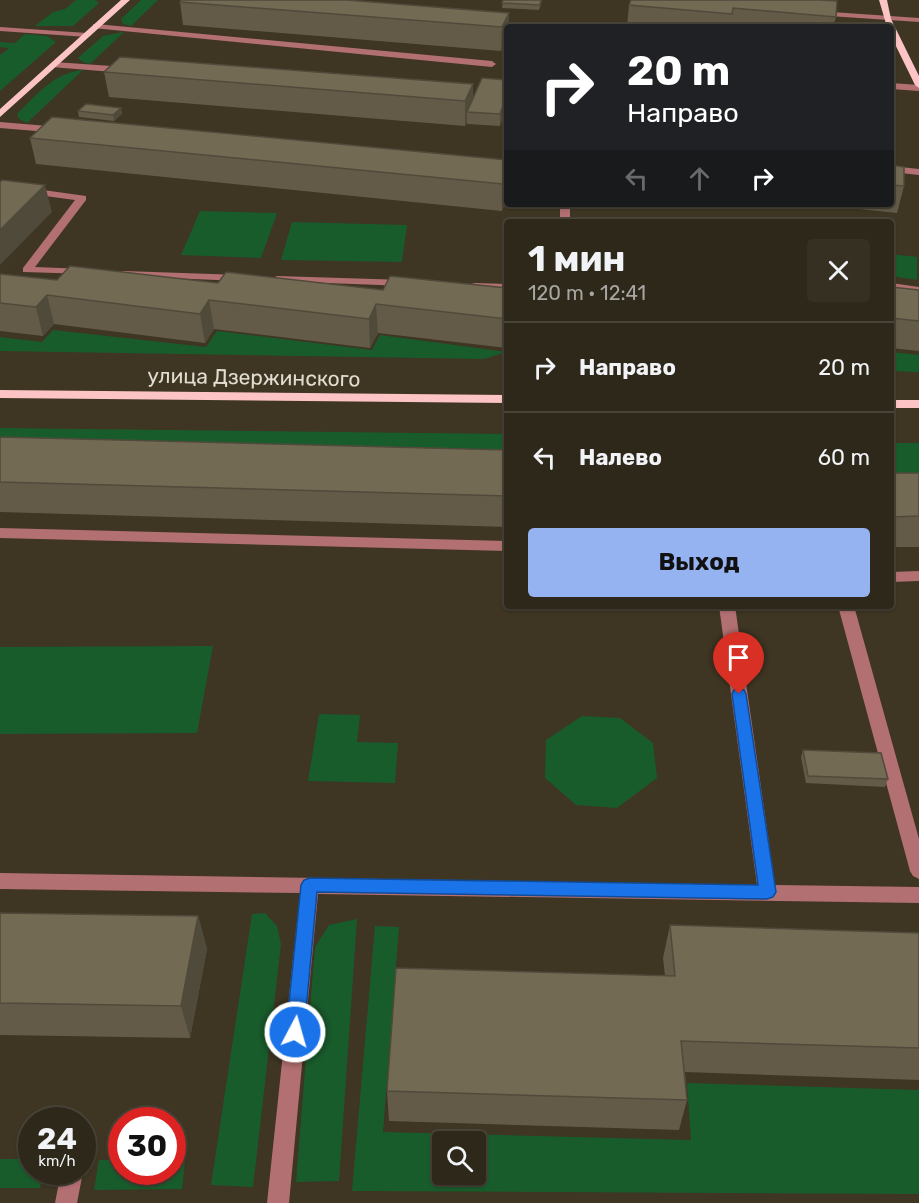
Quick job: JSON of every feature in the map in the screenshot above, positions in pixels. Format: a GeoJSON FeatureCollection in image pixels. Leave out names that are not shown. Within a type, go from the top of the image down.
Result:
{"type":"FeatureCollection","features":[{"type":"Feature","properties":{"kind":"main road"},"geometry":{"type":"LineString","coordinates":[[0,114],[126,0]]}},
{"type":"Feature","properties":{"kind":"main road"},"geometry":{"type":"LineString","coordinates":[[883,0],[889,24]]}},
{"type":"Feature","properties":{"kind":"main road"},"geometry":{"type":"LineString","coordinates":[[894,34],[919,86]]}},
{"type":"Feature","properties":{"kind":"main road","name":"улица Дзержинского"},"geometry":{"type":"LineString","coordinates":[[0,394],[504,399]]}},
{"type":"Feature","properties":{"kind":"main road"},"geometry":{"type":"LineString","coordinates":[[894,404],[919,404]]}},
{"type":"Feature","properties":{"kind":"street"},"geometry":{"type":"LineString","coordinates":[[802,12],[919,20]]}},
{"type":"Feature","properties":{"kind":"street"},"geometry":{"type":"LineString","coordinates":[[96,26],[492,64]]}},
{"type":"Feature","properties":{"kind":"street"},"geometry":{"type":"LineString","coordinates":[[0,29],[87,35]]}},
{"type":"Feature","properties":{"kind":"street"},"geometry":{"type":"LineString","coordinates":[[54,65],[138,71]]}},
{"type":"Feature","properties":{"kind":"street"},"geometry":{"type":"LineString","coordinates":[[894,86],[919,86]]}},
{"type":"Feature","properties":{"kind":"street"},"geometry":{"type":"LineString","coordinates":[[0,125],[73,131]]}},
{"type":"Feature","properties":{"kind":"street"},"geometry":{"type":"LineString","coordinates":[[894,169],[919,172]]}},
{"type":"Feature","properties":{"kind":"street"},"geometry":{"type":"LineString","coordinates":[[0,187],[82,198],[27,270],[413,284]]}},
{"type":"Feature","properties":{"kind":"street"},"geometry":{"type":"LineString","coordinates":[[460,285],[504,287]]}},
{"type":"Feature","properties":{"kind":"street"},"geometry":{"type":"LineString","coordinates":[[894,286],[919,290]]}},
{"type":"Feature","properties":{"kind":"street"},"geometry":{"type":"LineString","coordinates":[[0,533],[504,546]]}},
{"type":"Feature","properties":{"kind":"street"},"geometry":{"type":"LineString","coordinates":[[894,577],[919,576]]}},
{"type":"Feature","properties":{"kind":"street"},"geometry":{"type":"LineString","coordinates":[[727,609],[767,892]]}},
{"type":"Feature","properties":{"kind":"street"},"geometry":{"type":"LineString","coordinates":[[847,609],[919,871]]}},
{"type":"Feature","properties":{"kind":"street"},"geometry":{"type":"LineString","coordinates":[[0,881],[919,895]]}},
{"type":"Feature","properties":{"kind":"street"},"geometry":{"type":"LineString","coordinates":[[278,1203],[310,885]]}},
{"type":"Feature","properties":{"kind":"street"},"geometry":{"type":"LineString","coordinates":[[66,1203],[69,1185]]}},
{"type":"Feature","properties":{"kind":"green space"},"geometry":{"type":"Polygon","coordinates":[[[76,0],[95,0],[99,3],[73,26],[35,26],[53,12],[65,9],[76,0]]]}},
{"type":"Feature","properties":{"kind":"green space"},"geometry":{"type":"Polygon","coordinates":[[[141,0],[158,0],[131,26],[123,24],[121,19],[141,0]]]}},
{"type":"Feature","properties":{"kind":"green space"},"geometry":{"type":"Polygon","coordinates":[[[124,32],[90,64],[78,58],[103,36],[124,32]]]}},
{"type":"Feature","properties":{"kind":"green space"},"geometry":{"type":"Polygon","coordinates":[[[25,34],[47,36],[56,42],[0,91],[0,55],[9,48],[0,47],[0,42],[15,43],[25,34]]]}},
{"type":"Feature","properties":{"kind":"green space"},"geometry":{"type":"Polygon","coordinates":[[[83,70],[27,123],[19,119],[17,114],[54,80],[83,70]]]}},
{"type":"Feature","properties":{"kind":"green space"},"geometry":{"type":"Polygon","coordinates":[[[200,211],[277,213],[261,258],[181,255],[200,211]]]}},
{"type":"Feature","properties":{"kind":"green space"},"geometry":{"type":"Polygon","coordinates":[[[292,222],[407,225],[402,262],[281,260],[292,222]]]}},
{"type":"Feature","properties":{"kind":"green space"},"geometry":{"type":"Polygon","coordinates":[[[894,254],[917,257],[917,280],[894,276],[894,254]]]}},
{"type":"Feature","properties":{"kind":"green space"},"geometry":{"type":"Polygon","coordinates":[[[53,330],[206,347],[217,331],[372,350],[380,335],[504,353],[484,359],[0,351],[0,337],[42,342],[53,330]]]}},
{"type":"Feature","properties":{"kind":"green space"},"geometry":{"type":"Polygon","coordinates":[[[894,352],[919,355],[919,372],[894,371],[894,352]]]}},
{"type":"Feature","properties":{"kind":"green space"},"geometry":{"type":"Polygon","coordinates":[[[0,428],[504,434],[504,468],[0,457],[0,428]]]}},
{"type":"Feature","properties":{"kind":"green space"},"geometry":{"type":"Polygon","coordinates":[[[894,443],[919,443],[919,496],[894,496],[894,443]]]}},
{"type":"Feature","properties":{"kind":"green space"},"geometry":{"type":"Polygon","coordinates":[[[213,646],[197,733],[0,734],[0,647],[213,646]]]}},
{"type":"Feature","properties":{"kind":"green space"},"geometry":{"type":"Polygon","coordinates":[[[319,714],[360,715],[357,742],[398,743],[395,783],[308,781],[319,714]]]}},
{"type":"Feature","properties":{"kind":"green space"},"geometry":{"type":"Polygon","coordinates":[[[582,716],[620,718],[653,743],[657,778],[617,808],[576,805],[545,778],[546,740],[582,716]]]}},
{"type":"Feature","properties":{"kind":"green space"},"geometry":{"type":"Polygon","coordinates":[[[265,913],[277,926],[281,944],[253,1187],[211,1185],[252,914],[265,913]]]}},
{"type":"Feature","properties":{"kind":"green space"},"geometry":{"type":"Polygon","coordinates":[[[357,919],[339,1181],[296,1182],[315,947],[329,925],[357,919]]]}},
{"type":"Feature","properties":{"kind":"green space"},"geometry":{"type":"Polygon","coordinates":[[[375,926],[399,927],[383,1132],[432,1133],[432,1185],[486,1185],[486,1135],[691,1140],[687,1083],[919,1090],[919,1194],[352,1191],[375,926]]]}},
{"type":"Feature","properties":{"kind":"green space"},"geometry":{"type":"Polygon","coordinates":[[[0,1159],[18,1159],[18,1185],[41,1185],[40,1188],[0,1188],[0,1159]]]}},
{"type":"Feature","properties":{"kind":"green space"},"geometry":{"type":"Polygon","coordinates":[[[99,1160],[108,1160],[108,1185],[182,1185],[182,1189],[94,1190],[99,1160]]]}},
{"type":"Feature","properties":{"kind":"building"},"geometry":{"type":"Polygon","coordinates":[[[181,0],[347,0],[509,13],[502,27],[180,2],[181,0]]]}},
{"type":"Feature","properties":{"kind":"building"},"geometry":{"type":"Polygon","coordinates":[[[503,0],[541,0],[540,5],[502,3],[503,0]]]}},
{"type":"Feature","properties":{"kind":"building"},"geometry":{"type":"Polygon","coordinates":[[[631,0],[837,1],[836,17],[733,8],[732,14],[629,5],[631,0]]]}},
{"type":"Feature","properties":{"kind":"building"},"geometry":{"type":"Polygon","coordinates":[[[120,57],[473,84],[465,101],[104,72],[120,57]]]}},
{"type":"Feature","properties":{"kind":"building"},"geometry":{"type":"Polygon","coordinates":[[[482,78],[504,80],[504,103],[500,114],[467,112],[482,78]]]}},
{"type":"Feature","properties":{"kind":"building"},"geometry":{"type":"Polygon","coordinates":[[[86,104],[121,108],[113,115],[78,111],[86,104]]]}},
{"type":"Feature","properties":{"kind":"building"},"geometry":{"type":"Polygon","coordinates":[[[52,117],[504,160],[504,181],[503,184],[30,138],[52,117]]]}},
{"type":"Feature","properties":{"kind":"building"},"geometry":{"type":"Polygon","coordinates":[[[894,165],[904,167],[904,186],[894,185],[894,165]]]}},
{"type":"Feature","properties":{"kind":"building"},"geometry":{"type":"Polygon","coordinates":[[[2,180],[45,185],[0,230],[0,182],[2,180]]]}},
{"type":"Feature","properties":{"kind":"building"},"geometry":{"type":"Polygon","coordinates":[[[70,266],[218,283],[226,272],[383,290],[390,276],[504,288],[504,319],[376,304],[369,319],[209,300],[200,314],[47,295],[36,307],[0,303],[0,274],[57,280],[70,266]]]}},
{"type":"Feature","properties":{"kind":"building"},"geometry":{"type":"Polygon","coordinates":[[[894,287],[919,290],[919,321],[894,318],[894,287]]]}},
{"type":"Feature","properties":{"kind":"building"},"geometry":{"type":"Polygon","coordinates":[[[0,437],[504,450],[504,496],[0,482],[0,437]]]}},
{"type":"Feature","properties":{"kind":"building"},"geometry":{"type":"Polygon","coordinates":[[[894,473],[919,473],[919,516],[894,517],[894,473]]]}},
{"type":"Feature","properties":{"kind":"building"},"geometry":{"type":"Polygon","coordinates":[[[803,750],[881,753],[888,779],[808,776],[803,750]]]}},
{"type":"Feature","properties":{"kind":"building"},"geometry":{"type":"Polygon","coordinates":[[[0,913],[198,916],[181,1006],[0,1003],[0,913]]]}},
{"type":"Feature","properties":{"kind":"building"},"geometry":{"type":"Polygon","coordinates":[[[670,925],[919,933],[919,1048],[681,1041],[687,1100],[387,1091],[396,968],[675,976],[670,925]]]}},
{"type":"Feature","properties":{"kind":"route"},"geometry":{"type":"LineString","coordinates":[[295,1032],[310,885],[767,892],[739,694]]}}]}
